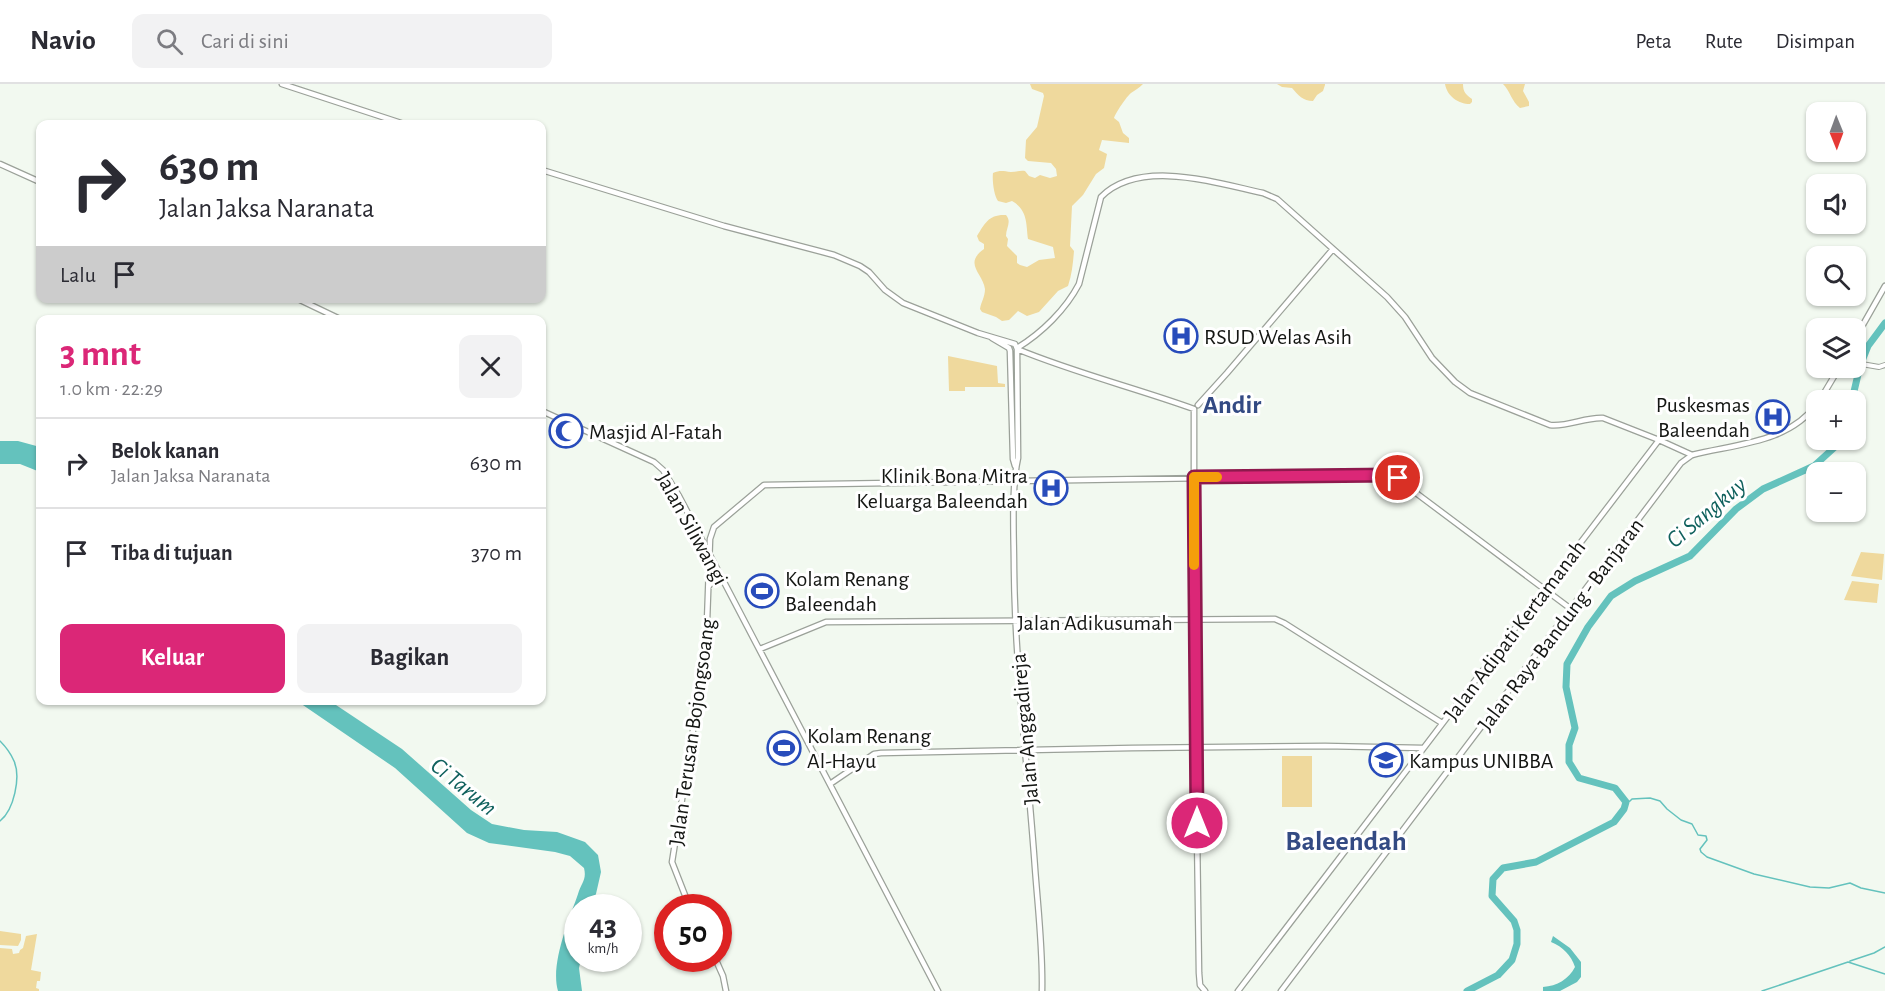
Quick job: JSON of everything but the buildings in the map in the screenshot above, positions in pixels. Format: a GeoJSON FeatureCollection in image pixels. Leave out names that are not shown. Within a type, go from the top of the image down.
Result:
{"type":"FeatureCollection","features":[{"type":"Feature","properties":{"kind":"main road"},"geometry":{"type":"LineString","coordinates":[[282,84],[393,120]]}},
{"type":"Feature","properties":{"kind":"main road"},"geometry":{"type":"LineString","coordinates":[[0,164],[36,180]]}},
{"type":"Feature","properties":{"kind":"main road"},"geometry":{"type":"LineString","coordinates":[[546,171],[733,229],[834,255],[869,272],[885,290],[903,303],[1047,361],[1196,407]]}},
{"type":"Feature","properties":{"kind":"main road"},"geometry":{"type":"LineString","coordinates":[[1014,348],[1031,338],[1052,320],[1073,296],[1079,284],[1101,197],[1111,188],[1138,177],[1171,176],[1266,194],[1277,199],[1392,302],[1432,358],[1465,391],[1550,425],[1564,425],[1602,418],[1692,455],[1779,434],[1795,426],[1806,415]]}},
{"type":"Feature","properties":{"kind":"main road"},"geometry":{"type":"LineString","coordinates":[[1205,991],[1200,985],[1199,973],[1194,621],[1196,407],[1333,249]]}},
{"type":"Feature","properties":{"kind":"main road"},"geometry":{"type":"LineString","coordinates":[[1866,319],[1885,286]]}},
{"type":"Feature","properties":{"kind":"main road"},"geometry":{"type":"LineString","coordinates":[[306,303],[332,315]]}},
{"type":"Feature","properties":{"kind":"main road","name":"Jalan Anggadireja"},"geometry":{"type":"LineString","coordinates":[[1014,348],[1018,458],[1015,481],[1014,622],[1039,907],[1043,963],[1042,991]]}},
{"type":"Feature","properties":{"kind":"main road","name":"Jalan Siliwangi"},"geometry":{"type":"LineString","coordinates":[[546,413],[659,465],[676,490],[938,991]]}},
{"type":"Feature","properties":{"kind":"main road","name":"Jalan Adipati Kertamanah"},"geometry":{"type":"LineString","coordinates":[[1238,991],[1659,440]]}},
{"type":"Feature","properties":{"kind":"main road","name":"Jalan Raya Bandung - Banjaran"},"geometry":{"type":"LineString","coordinates":[[1281,991],[1678,467],[1692,455]]}},
{"type":"Feature","properties":{"kind":"main road"},"geometry":{"type":"LineString","coordinates":[[698,533],[705,534],[712,530],[766,485],[1392,475],[1571,609]]}},
{"type":"Feature","properties":{"kind":"main road","name":"Jalan Terusan Bojongsoang"},"geometry":{"type":"LineString","coordinates":[[685,894],[672,862],[706,649],[712,530]]}},
{"type":"Feature","properties":{"kind":"main road"},"geometry":{"type":"LineString","coordinates":[[709,586],[713,580],[723,581]]}},
{"type":"Feature","properties":{"kind":"main road","name":"Jalan Adikusumah"},"geometry":{"type":"LineString","coordinates":[[760,650],[826,622],[1275,620],[1284,623],[1442,723]]}},
{"type":"Feature","properties":{"kind":"main road"},"geometry":{"type":"LineString","coordinates":[[830,784],[874,754],[1026,749],[1325,746],[1423,748]]}},
{"type":"Feature","properties":{"kind":"main road"},"geometry":{"type":"LineString","coordinates":[[721,972],[726,991]]}},
{"type":"Feature","properties":{"kind":"street"},"geometry":{"type":"LineString","coordinates":[[1866,365],[1879,368],[1885,365]]}},
{"type":"Feature","properties":{"kind":"shaded area"},"geometry":{"type":"Polygon","coordinates":[[[1030,84],[1143,84],[1127,97],[1114,118],[1129,138],[1129,143],[1102,140],[1099,150],[1107,154],[1104,168],[1096,174],[1083,195],[1072,206],[1070,246],[1074,251],[1068,286],[1058,291],[1039,312],[1027,316],[1018,311],[1009,320],[1002,321],[980,309],[985,289],[976,269],[975,259],[984,249],[984,244],[977,236],[985,223],[995,216],[1006,215],[1009,223],[1006,236],[1007,246],[1017,256],[1017,263],[1020,265],[1027,267],[1039,260],[1055,258],[1053,247],[1028,239],[1024,213],[1021,209],[1012,201],[1006,203],[998,201],[995,196],[993,173],[998,171],[1025,171],[1029,176],[1035,178],[1040,175],[1050,178],[1057,176],[1056,169],[1051,163],[1028,161],[1025,158],[1026,140],[1037,127],[1044,96],[1043,93],[1032,89],[1030,84]]]}},
{"type":"Feature","properties":{"kind":"shaded area"},"geometry":{"type":"Polygon","coordinates":[[[1277,84],[1325,85],[1323,91],[1313,101],[1309,101],[1292,88],[1277,84]]]}},
{"type":"Feature","properties":{"kind":"shaded area"},"geometry":{"type":"Polygon","coordinates":[[[1445,84],[1463,84],[1464,91],[1472,102],[1466,104],[1454,99],[1445,84]]]}},
{"type":"Feature","properties":{"kind":"shaded area"},"geometry":{"type":"Polygon","coordinates":[[[1503,84],[1525,84],[1523,91],[1529,106],[1520,108],[1503,84]]]}},
{"type":"Feature","properties":{"kind":"shaded area"},"geometry":{"type":"Polygon","coordinates":[[[948,356],[997,366],[998,383],[1005,384],[1005,387],[965,387],[965,391],[949,391],[948,356]]]}},
{"type":"Feature","properties":{"kind":"shaded area"},"geometry":{"type":"Polygon","coordinates":[[[1861,552],[1884,554],[1882,580],[1851,576],[1861,552]]]}},
{"type":"Feature","properties":{"kind":"shaded area"},"geometry":{"type":"Polygon","coordinates":[[[1852,581],[1879,584],[1877,603],[1844,600],[1852,581]]]}},
{"type":"Feature","properties":{"kind":"shaded area"},"geometry":{"type":"Polygon","coordinates":[[[1282,756],[1312,756],[1312,807],[1282,807],[1282,756]]]}},
{"type":"Feature","properties":{"kind":"shaded area"},"geometry":{"type":"Polygon","coordinates":[[[0,931],[21,934],[18,946],[0,945],[0,931]]]}},
{"type":"Feature","properties":{"kind":"shaded area"},"geometry":{"type":"Polygon","coordinates":[[[37,934],[31,970],[41,972],[36,988],[39,991],[0,991],[0,948],[12,949],[13,954],[19,953],[26,936],[37,934]]]}},
{"type":"Feature","properties":{"kind":"water"},"geometry":{"type":"Polygon","coordinates":[[[0,441],[18,441],[36,446],[36,470],[20,464],[0,464],[0,441]]]}},
{"type":"Feature","properties":{"kind":"water"},"geometry":{"type":"Polygon","coordinates":[[[303,705],[336,705],[402,749],[471,810],[492,824],[524,830],[557,832],[585,842],[598,855],[601,872],[596,894],[578,894],[585,872],[584,868],[570,856],[489,843],[467,833],[395,768],[303,705]]]}},
{"type":"Feature","properties":{"kind":"water"},"geometry":{"type":"Polygon","coordinates":[[[564,936],[564,972],[580,972],[582,991],[558,991],[556,968],[564,936]]]}},
{"type":"Feature","properties":{"kind":"water"},"geometry":{"type":"Polygon","coordinates":[[[1553,936],[1570,948],[1581,962],[1581,977],[1577,982],[1560,991],[1543,991],[1543,987],[1566,978],[1575,967],[1566,952],[1551,942],[1553,936]]]}},
{"type":"Feature","properties":{"kind":"waterway","name":"Ci Sangkuy"},"geometry":{"type":"LineString","coordinates":[[1854,390],[1868,346],[1885,323]]}},
{"type":"Feature","properties":{"kind":"waterway","name":"Ci Sangkuy"},"geometry":{"type":"LineString","coordinates":[[1467,991],[1498,975],[1512,960],[1517,944],[1517,930],[1514,921],[1492,896],[1493,879],[1503,868],[1536,862],[1614,822],[1624,809],[1626,802],[1615,788],[1579,778],[1569,762],[1569,745],[1575,728],[1566,687],[1567,664],[1588,627],[1611,596],[1635,581],[1690,556],[1736,509],[1763,489],[1814,466],[1832,450]]}},
{"type":"Feature","properties":{"kind":"waterway"},"geometry":{"type":"LineString","coordinates":[[0,741],[13,758],[17,776],[15,793],[9,809],[0,821]]}},
{"type":"Feature","properties":{"kind":"waterway"},"geometry":{"type":"LineString","coordinates":[[1626,802],[1632,799],[1650,798],[1660,801],[1681,820],[1692,824],[1698,835],[1706,836],[1707,840],[1700,849],[1707,857],[1754,874],[1810,887],[1829,888],[1850,883],[1885,893]]}},
{"type":"Feature","properties":{"kind":"waterway"},"geometry":{"type":"LineString","coordinates":[[1850,961],[1885,947]]}},
{"type":"Feature","properties":{"kind":"waterway"},"geometry":{"type":"LineString","coordinates":[[1762,991],[1848,962],[1885,974]]}},
{"type":"Feature","properties":{"kind":"slow traffic"},"geometry":{"type":"LineString","coordinates":[[1194,565],[1194,477],[1217,477]]}},
{"type":"Feature","properties":{"kind":"place","name":"RSUD Welas Asih"},"geometry":{"type":"Point","coordinates":[1181,336]}},
{"type":"Feature","properties":{"kind":"place","name":"Puskesmas Baleendah"},"geometry":{"type":"Point","coordinates":[1773,417]}},
{"type":"Feature","properties":{"kind":"place","name":"Masjid Al-Fatah"},"geometry":{"type":"Point","coordinates":[566,431]}},
{"type":"Feature","properties":{"kind":"place","name":"Klinik Bona Mitra Keluarga Baleendah"},"geometry":{"type":"Point","coordinates":[1051,488]}},
{"type":"Feature","properties":{"kind":"place","name":"Kolam Renang Baleendah"},"geometry":{"type":"Point","coordinates":[762,591]}},
{"type":"Feature","properties":{"kind":"place","name":"Kolam Renang Al-Hayu"},"geometry":{"type":"Point","coordinates":[784,748]}},
{"type":"Feature","properties":{"kind":"place","name":"Kampus UNIBBA"},"geometry":{"type":"Point","coordinates":[1386,760]}},
{"type":"Feature","properties":{"kind":"district","name":"Andir"},"geometry":{"type":"Point","coordinates":[1232,404]}},
{"type":"Feature","properties":{"kind":"district","name":"Baleendah"},"geometry":{"type":"Point","coordinates":[1346,840]}},
{"type":"Feature","properties":{"kind":"route"},"geometry":{"type":"LineString","coordinates":[[1197,823],[1194,477],[1392,475],[1398,478]]}},
{"type":"Feature","properties":{"kind":"water label","name":"Ci Tarum"},"geometry":{"type":"Point","coordinates":[464,786]}}]}
